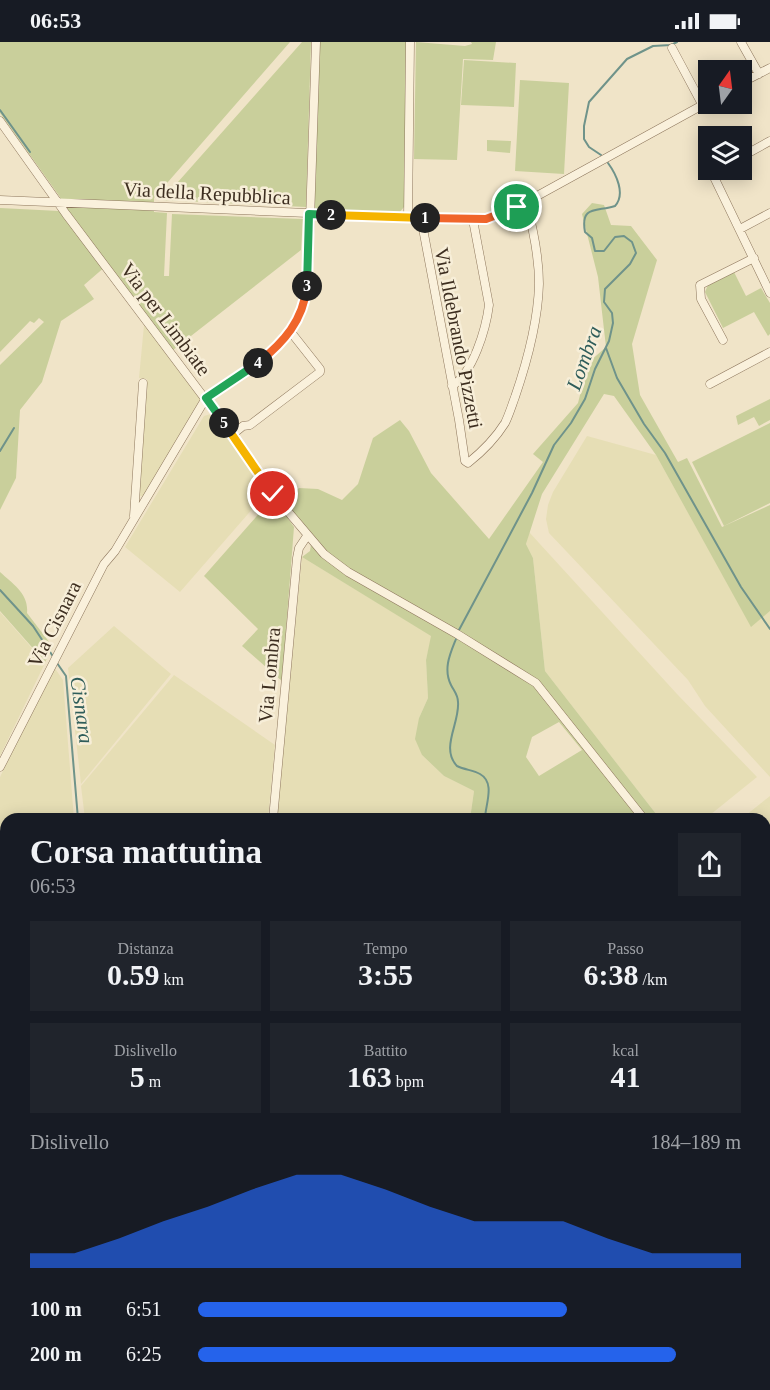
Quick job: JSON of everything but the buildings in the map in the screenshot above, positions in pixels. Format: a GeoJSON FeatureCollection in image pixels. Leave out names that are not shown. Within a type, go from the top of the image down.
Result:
{"type":"FeatureCollection","features":[{"type":"Feature","properties":{"kind":"street"},"geometry":{"type":"LineString","coordinates":[[206,398],[283,341],[302,309],[306,296],[316,42]]}},
{"type":"Feature","properties":{"kind":"street"},"geometry":{"type":"LineString","coordinates":[[408,218],[410,42]]}},
{"type":"Feature","properties":{"kind":"street"},"geometry":{"type":"LineString","coordinates":[[741,42],[759,74]]}},
{"type":"Feature","properties":{"kind":"street"},"geometry":{"type":"LineString","coordinates":[[672,48],[698,91]]}},
{"type":"Feature","properties":{"kind":"street"},"geometry":{"type":"LineString","coordinates":[[752,78],[770,68]]}},
{"type":"Feature","properties":{"kind":"street","name":"Via della Repubblica"},"geometry":{"type":"LineString","coordinates":[[0,200],[408,218],[486,219],[517,207],[698,107]]}},
{"type":"Feature","properties":{"kind":"street","name":"Via per Limbiate"},"geometry":{"type":"LineString","coordinates":[[0,121],[206,398],[273,494],[307,536],[324,554],[348,573],[457,634],[536,683],[639,813]]}},
{"type":"Feature","properties":{"kind":"street"},"geometry":{"type":"LineString","coordinates":[[752,151],[770,141]]}},
{"type":"Feature","properties":{"kind":"street"},"geometry":{"type":"LineString","coordinates":[[716,180],[754,258],[767,278],[770,293]]}},
{"type":"Feature","properties":{"kind":"street","name":"Via Ildebrando Pizzetti"},"geometry":{"type":"LineString","coordinates":[[420,218],[465,461],[468,463],[486,450],[506,421],[519,385],[532,335],[539,282],[534,240],[526,202]]}},
{"type":"Feature","properties":{"kind":"street"},"geometry":{"type":"LineString","coordinates":[[740,229],[770,213]]}},
{"type":"Feature","properties":{"kind":"street"},"geometry":{"type":"LineString","coordinates":[[452,386],[459,382],[467,371],[485,327],[489,305],[473,220]]}},
{"type":"Feature","properties":{"kind":"street"},"geometry":{"type":"LineString","coordinates":[[723,340],[701,299],[700,285],[754,258]]}},
{"type":"Feature","properties":{"kind":"street"},"geometry":{"type":"LineString","coordinates":[[232,435],[243,426],[250,425],[320,372],[290,332]]}},
{"type":"Feature","properties":{"kind":"street"},"geometry":{"type":"LineString","coordinates":[[711,384],[770,352]]}},
{"type":"Feature","properties":{"kind":"street"},"geometry":{"type":"LineString","coordinates":[[134,517],[143,383]]}},
{"type":"Feature","properties":{"kind":"street","name":"Via Cisnara"},"geometry":{"type":"LineString","coordinates":[[0,767],[104,564],[115,551],[206,398]]}},
{"type":"Feature","properties":{"kind":"street","name":"Via Lombra"},"geometry":{"type":"LineString","coordinates":[[274,813],[297,558],[299,548],[307,536]]}},
{"type":"Feature","properties":{"kind":"shaded area"},"geometry":{"type":"Polygon","coordinates":[[[144,325],[201,399],[144,497],[138,495],[147,379],[139,378],[144,325]]]}},
{"type":"Feature","properties":{"kind":"shaded area"},"geometry":{"type":"Polygon","coordinates":[[[211,414],[268,491],[180,592],[125,547],[204,416],[211,414]]]}},
{"type":"Feature","properties":{"kind":"shaded area"},"geometry":{"type":"Polygon","coordinates":[[[587,436],[656,455],[751,626],[770,611],[770,777],[705,706],[688,680],[549,533],[546,519],[553,492],[587,436]]]}},
{"type":"Feature","properties":{"kind":"shaded area"},"geometry":{"type":"Polygon","coordinates":[[[529,532],[677,694],[757,777],[712,813],[655,813],[545,671],[533,558],[526,544],[529,532]]]}},
{"type":"Feature","properties":{"kind":"shaded area"},"geometry":{"type":"Polygon","coordinates":[[[302,557],[432,636],[426,660],[428,698],[419,718],[422,755],[444,776],[474,791],[471,813],[277,813],[302,557]]]}},
{"type":"Feature","properties":{"kind":"shaded area"},"geometry":{"type":"Polygon","coordinates":[[[0,612],[45,663],[0,756],[0,612]]]}},
{"type":"Feature","properties":{"kind":"shaded area"},"geometry":{"type":"Polygon","coordinates":[[[114,626],[171,674],[81,784],[68,668],[114,626]]]}},
{"type":"Feature","properties":{"kind":"shaded area"},"geometry":{"type":"Polygon","coordinates":[[[54,667],[63,680],[74,813],[0,813],[0,777],[54,667]]]}},
{"type":"Feature","properties":{"kind":"shaded area"},"geometry":{"type":"Polygon","coordinates":[[[174,675],[275,745],[269,813],[84,813],[81,786],[174,675]]]}},
{"type":"Feature","properties":{"kind":"shaded area"},"geometry":{"type":"Polygon","coordinates":[[[770,796],[770,813],[749,813],[770,796]]]}},
{"type":"Feature","properties":{"kind":"green space"},"geometry":{"type":"Polygon","coordinates":[[[0,42],[290,42],[154,198],[154,212],[167,213],[164,276],[169,276],[172,214],[303,219],[301,250],[173,350],[106,266],[84,285],[94,299],[61,321],[42,382],[20,410],[16,478],[0,510],[0,365],[44,322],[39,318],[34,323],[30,321],[0,352],[0,208],[59,211],[60,197],[0,113],[0,42]]]}},
{"type":"Feature","properties":{"kind":"green space"},"geometry":{"type":"Polygon","coordinates":[[[302,42],[311,42],[306,207],[162,200],[302,42]]]}},
{"type":"Feature","properties":{"kind":"green space"},"geometry":{"type":"Polygon","coordinates":[[[320,42],[407,42],[404,207],[399,213],[316,209],[313,205],[320,42]]]}},
{"type":"Feature","properties":{"kind":"green space"},"geometry":{"type":"Polygon","coordinates":[[[416,42],[465,46],[472,44],[471,42],[496,42],[493,60],[463,59],[457,160],[414,159],[416,42]]]}},
{"type":"Feature","properties":{"kind":"green space"},"geometry":{"type":"Polygon","coordinates":[[[464,60],[516,63],[514,107],[461,105],[464,60]]]}},
{"type":"Feature","properties":{"kind":"green space"},"geometry":{"type":"Polygon","coordinates":[[[520,80],[569,83],[564,174],[515,171],[520,80]]]}},
{"type":"Feature","properties":{"kind":"green space"},"geometry":{"type":"Polygon","coordinates":[[[487,140],[511,141],[510,153],[487,151],[487,140]]]}},
{"type":"Feature","properties":{"kind":"green space"},"geometry":{"type":"Polygon","coordinates":[[[592,203],[604,205],[611,225],[631,226],[657,260],[632,344],[640,395],[678,462],[687,458],[722,527],[770,505],[770,611],[751,627],[656,455],[614,396],[604,394],[542,494],[526,544],[533,558],[545,671],[655,813],[471,813],[474,791],[444,776],[422,755],[415,739],[419,718],[428,698],[426,660],[431,636],[302,557],[310,551],[312,538],[285,501],[299,488],[318,489],[342,500],[358,484],[373,438],[400,420],[409,431],[431,473],[489,539],[543,462],[533,454],[578,403],[588,363],[606,347],[598,277],[582,214],[592,203]],[[559,722],[532,737],[526,757],[539,776],[582,750],[559,722]]]}},
{"type":"Feature","properties":{"kind":"green space"},"geometry":{"type":"Polygon","coordinates":[[[734,272],[746,296],[761,288],[770,303],[770,334],[768,336],[754,312],[723,328],[705,292],[708,285],[734,272]]]}},
{"type":"Feature","properties":{"kind":"green space"},"geometry":{"type":"Polygon","coordinates":[[[770,399],[770,420],[759,426],[754,417],[738,425],[736,416],[770,399]]]}},
{"type":"Feature","properties":{"kind":"green space"},"geometry":{"type":"Polygon","coordinates":[[[770,423],[770,503],[724,526],[692,462],[770,423]]]}},
{"type":"Feature","properties":{"kind":"green space"},"geometry":{"type":"Polygon","coordinates":[[[270,501],[276,501],[294,527],[282,681],[242,646],[258,629],[204,576],[270,501]]]}},
{"type":"Feature","properties":{"kind":"green space"},"geometry":{"type":"Polygon","coordinates":[[[0,572],[23,595],[27,613],[53,647],[45,662],[0,611],[0,572]]]}},
{"type":"Feature","properties":{"kind":"waterway","name":"Lombra"},"geometry":{"type":"LineString","coordinates":[[601,155],[589,147],[584,139],[589,102],[627,59],[653,46],[671,45],[677,42]]}},
{"type":"Feature","properties":{"kind":"waterway","name":"Cisnara"},"geometry":{"type":"LineString","coordinates":[[0,110],[30,152]]}},
{"type":"Feature","properties":{"kind":"waterway","name":"Lombra"},"geometry":{"type":"LineString","coordinates":[[459,630],[532,493],[554,445],[571,423],[585,399],[595,369],[609,341],[613,323],[612,313],[604,302],[605,289],[630,264],[636,253],[632,242],[624,236],[615,237],[604,251],[595,251],[592,238],[585,232],[584,223],[588,213],[615,206],[620,196],[619,184],[608,163]]}},
{"type":"Feature","properties":{"kind":"waterway"},"geometry":{"type":"LineString","coordinates":[[606,348],[617,378],[644,424],[665,453],[741,587],[770,629]]}},
{"type":"Feature","properties":{"kind":"waterway","name":"Cisnara"},"geometry":{"type":"LineString","coordinates":[[0,451],[14,428]]}},
{"type":"Feature","properties":{"kind":"waterway","name":"Cisnara"},"geometry":{"type":"LineString","coordinates":[[0,590],[33,626],[54,658]]}},
{"type":"Feature","properties":{"kind":"waterway","name":"Lombra"},"geometry":{"type":"LineString","coordinates":[[456,639],[447,667],[458,702],[450,751],[457,766],[480,774],[488,783],[486,813]]}},
{"type":"Feature","properties":{"kind":"waterway","name":"Cisnara"},"geometry":{"type":"LineString","coordinates":[[57,663],[66,676],[77,813]]}},
{"type":"Feature","properties":{"kind":"route"},"geometry":{"type":"LineString","coordinates":[[273,494],[206,398],[272,351],[290,332],[306,296],[309,214],[473,220],[486,219],[517,207]]}}]}
